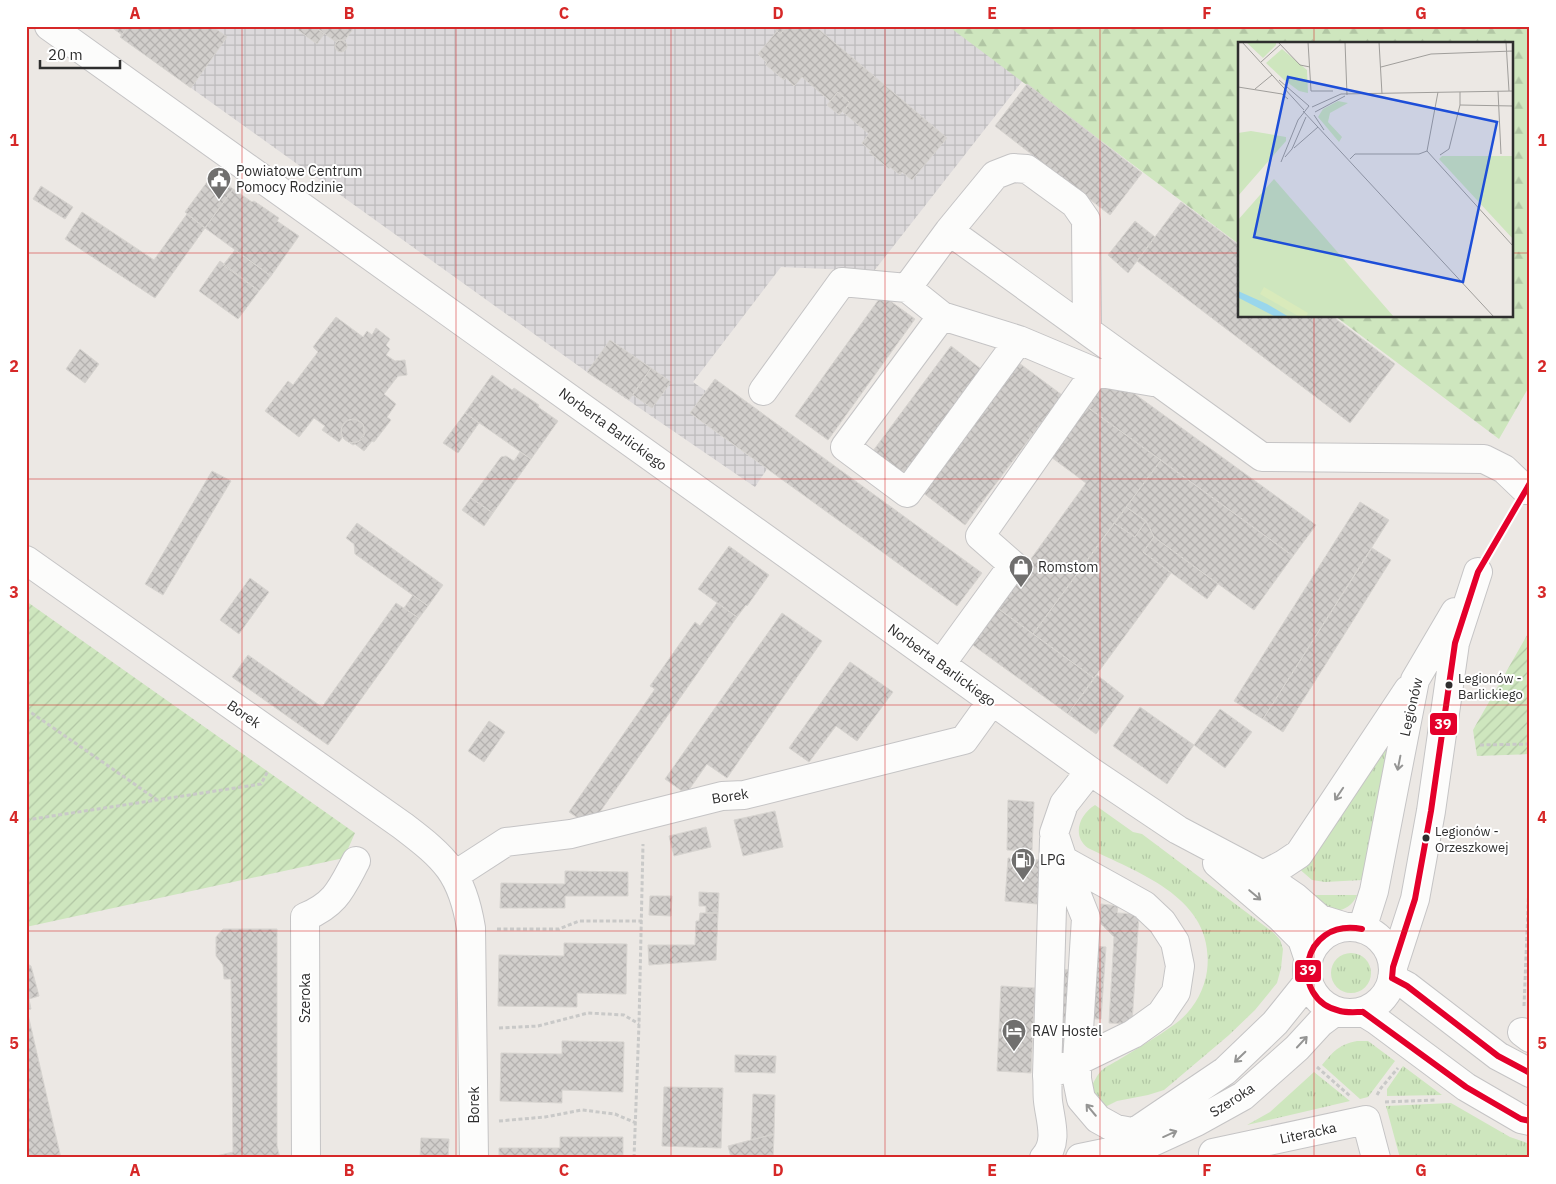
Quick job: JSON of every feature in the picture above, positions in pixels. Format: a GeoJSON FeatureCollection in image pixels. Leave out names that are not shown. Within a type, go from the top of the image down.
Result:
{"type":"FeatureCollection","features":[{"type":"Feature","properties":{"kind":"street","name":"Norberta Barlickiego"},"geometry":{"type":"LineString","coordinates":[[49,26],[1090,771],[1178,830],[1263,875],[1295,897],[1320,919],[1354,928]]}},
{"type":"Feature","properties":{"kind":"street"},"geometry":{"type":"LineString","coordinates":[[907,288],[949,231],[995,175],[1013,168],[1027,169],[1075,204],[1086,220],[1087,330]]}},
{"type":"Feature","properties":{"kind":"street"},"geometry":{"type":"LineString","coordinates":[[949,231],[1262,456],[1484,459],[1504,469],[1526,490]]}},
{"type":"Feature","properties":{"kind":"street"},"geometry":{"type":"LineString","coordinates":[[763,391],[842,282],[907,288],[942,316],[1019,340],[1095,372],[1159,383]]}},
{"type":"Feature","properties":{"kind":"street"},"geometry":{"type":"LineString","coordinates":[[942,316],[845,447],[907,493],[1019,340]]}},
{"type":"Feature","properties":{"kind":"street"},"geometry":{"type":"LineString","coordinates":[[941,664],[1013,565],[980,536],[1095,372]]}},
{"type":"Feature","properties":{"kind":"street","name":"Borek"},"geometry":{"type":"LineString","coordinates":[[26,560],[403,826],[432,848],[455,875],[467,904],[471,928],[474,1158]]}},
{"type":"Feature","properties":{"kind":"street","name":"Legionów"},"geometry":{"type":"LineString","coordinates":[[1354,928],[1374,892],[1415,680],[1478,572],[1455,643],[1431,811],[1415,899],[1392,972]]}},
{"type":"Feature","properties":{"kind":"street"},"geometry":{"type":"LineString","coordinates":[[1263,875],[1299,854],[1415,680]]}},
{"type":"Feature","properties":{"kind":"street","name":"Borek"},"geometry":{"type":"LineString","coordinates":[[455,875],[506,842],[571,834],[722,796],[744,794],[964,740],[992,700]]}},
{"type":"Feature","properties":{"kind":"street"},"geometry":{"type":"LineString","coordinates":[[1044,1158],[1050,1152],[1053,1137],[1047,1076],[1054,833],[1064,804],[1090,771]]}},
{"type":"Feature","properties":{"kind":"street","name":"Norberta Barlickiego"},"geometry":{"type":"LineString","coordinates":[[1178,830],[1279,916],[1302,939],[1308,970]]}},
{"type":"Feature","properties":{"kind":"street"},"geometry":{"type":"LineString","coordinates":[[1054,833],[1086,918],[1077,1062],[1077,1079],[1081,1099],[1098,1119],[1116,1129],[1132,1132]]}},
{"type":"Feature","properties":{"kind":"street"},"geometry":{"type":"LineString","coordinates":[[1047,1076],[1134,1034],[1161,1014],[1176,992],[1180,966],[1175,942],[1162,922],[1144,905],[1063,860]]}},
{"type":"Feature","properties":{"kind":"street","name":"Szeroka"},"geometry":{"type":"LineString","coordinates":[[306,1158],[305,917],[319,911],[339,893],[356,861]]}},
{"type":"Feature","properties":{"kind":"street"},"geometry":{"type":"LineString","coordinates":[[1354,928],[1374,935],[1383,943],[1390,954],[1392,972],[1389,989],[1382,998],[1374,1006],[1363,1012],[1353,1014],[1336,1011],[1321,1003],[1311,990],[1308,970],[1316,942],[1329,932],[1354,928]]}},
{"type":"Feature","properties":{"kind":"street","name":"Szeroka"},"geometry":{"type":"LineString","coordinates":[[1098,1156],[1225,1071],[1275,1023],[1308,970]]}},
{"type":"Feature","properties":{"kind":"street"},"geometry":{"type":"LineString","coordinates":[[1392,972],[1407,986],[1498,1056],[1530,1073]]}},
{"type":"Feature","properties":{"kind":"street","name":"Szeroka"},"geometry":{"type":"LineString","coordinates":[[1098,1156],[1148,1144],[1196,1122],[1243,1096],[1297,1048],[1320,1023],[1336,1011]]}},
{"type":"Feature","properties":{"kind":"street"},"geometry":{"type":"LineString","coordinates":[[1363,1012],[1466,1087],[1521,1118],[1530,1121]]}},
{"type":"Feature","properties":{"kind":"street","name":"Literacka"},"geometry":{"type":"LineString","coordinates":[[1213,1153],[1366,1120],[1376,1158]]}},
{"type":"Feature","properties":{"kind":"path"},"geometry":{"type":"LineString","coordinates":[[26,708],[157,799]]}},
{"type":"Feature","properties":{"kind":"path"},"geometry":{"type":"LineString","coordinates":[[1480,745],[1530,744]]}},
{"type":"Feature","properties":{"kind":"path"},"geometry":{"type":"LineString","coordinates":[[26,820],[261,784],[268,771]]}},
{"type":"Feature","properties":{"kind":"path"},"geometry":{"type":"LineString","coordinates":[[634,1158],[644,816]]}},
{"type":"Feature","properties":{"kind":"path"},"geometry":{"type":"LineString","coordinates":[[1526,1035],[1530,859]]}},
{"type":"Feature","properties":{"kind":"path"},"geometry":{"type":"LineString","coordinates":[[471,928],[559,929],[579,921],[642,922]]}},
{"type":"Feature","properties":{"kind":"path"},"geometry":{"type":"LineString","coordinates":[[473,1029],[538,1026],[588,1013],[624,1015],[639,1024]]}},
{"type":"Feature","properties":{"kind":"path"},"geometry":{"type":"LineString","coordinates":[[1297,1048],[1353,1099]]}},
{"type":"Feature","properties":{"kind":"path"},"geometry":{"type":"LineString","coordinates":[[1373,1102],[1381,1088],[1398,1068]]}},
{"type":"Feature","properties":{"kind":"path"},"geometry":{"type":"LineString","coordinates":[[474,1123],[545,1117],[582,1110],[615,1114],[636,1123]]}},
{"type":"Feature","properties":{"kind":"shaded area"},"geometry":{"type":"Polygon","coordinates":[[[110,26],[952,26],[1024,79],[874,271],[781,267],[693,382],[706,391],[690,413],[767,469],[755,487],[587,372],[120,37],[122,35],[110,26]]]}},
{"type":"Feature","properties":{"kind":"green space"},"geometry":{"type":"Polygon","coordinates":[[[948,26],[1530,26],[1530,385],[1499,439],[1338,318],[1514,318],[1514,42],[1238,42],[1238,244],[948,26]]]}},
{"type":"Feature","properties":{"kind":"green space"},"geometry":{"type":"Polygon","coordinates":[[[26,601],[355,833],[344,858],[26,927],[26,601]]]}},
{"type":"Feature","properties":{"kind":"green space"},"geometry":{"type":"Polygon","coordinates":[[[1530,630],[1530,754],[1477,756],[1473,730],[1530,630]]]}},
{"type":"Feature","properties":{"kind":"green space"},"geometry":{"type":"Polygon","coordinates":[[[1384,744],[1388,746],[1362,880],[1325,882],[1312,880],[1297,867],[1384,744]]]}},
{"type":"Feature","properties":{"kind":"green space"},"geometry":{"type":"Polygon","coordinates":[[[1095,805],[1133,832],[1142,834],[1274,933],[1280,940],[1283,949],[1277,983],[1255,1010],[1229,1035],[1164,1090],[1117,1101],[1101,1109],[1091,1087],[1100,1073],[1175,1024],[1187,1014],[1196,1001],[1207,971],[1207,946],[1200,925],[1187,907],[1170,892],[1151,879],[1088,848],[1083,843],[1079,831],[1080,825],[1085,814],[1095,805]]]}},
{"type":"Feature","properties":{"kind":"green space"},"geometry":{"type":"Polygon","coordinates":[[[1307,895],[1357,895],[1348,907],[1334,911],[1321,907],[1307,895]]]}},
{"type":"Feature","properties":{"kind":"green space"},"geometry":{"type":"Polygon","coordinates":[[[1351,953],[1362,956],[1368,962],[1371,973],[1368,984],[1362,990],[1351,993],[1340,990],[1334,984],[1331,973],[1334,962],[1340,956],[1351,953]]]}},
{"type":"Feature","properties":{"kind":"green space"},"geometry":{"type":"Polygon","coordinates":[[[1368,1041],[1395,1061],[1368,1097],[1360,1099],[1322,1065],[1337,1049],[1345,1044],[1368,1041]]]}},
{"type":"Feature","properties":{"kind":"green space"},"geometry":{"type":"Polygon","coordinates":[[[1403,1066],[1442,1095],[1387,1096],[1387,1089],[1403,1066]]]}},
{"type":"Feature","properties":{"kind":"green space"},"geometry":{"type":"Polygon","coordinates":[[[1314,1072],[1350,1101],[1247,1125],[1270,1112],[1314,1072]]]}},
{"type":"Feature","properties":{"kind":"green space"},"geometry":{"type":"Polygon","coordinates":[[[1451,1103],[1510,1137],[1530,1144],[1530,1158],[1400,1158],[1386,1106],[1451,1103]]]}},
{"type":"Feature","properties":{"kind":"building"},"geometry":{"type":"Polygon","coordinates":[[[110,26],[128,26],[122,35],[110,26]]]}},
{"type":"Feature","properties":{"kind":"building"},"geometry":{"type":"Polygon","coordinates":[[[128,26],[212,26],[227,37],[191,88],[120,37],[128,26]]]}},
{"type":"Feature","properties":{"kind":"building"},"geometry":{"type":"Polygon","coordinates":[[[300,26],[314,26],[324,34],[317,44],[298,30],[300,26]]]}},
{"type":"Feature","properties":{"kind":"building"},"geometry":{"type":"Polygon","coordinates":[[[314,26],[355,26],[345,40],[338,40],[336,42],[314,26]]]}},
{"type":"Feature","properties":{"kind":"building"},"geometry":{"type":"Polygon","coordinates":[[[771,26],[787,26],[780,34],[771,26]]]}},
{"type":"Feature","properties":{"kind":"building"},"geometry":{"type":"Polygon","coordinates":[[[787,26],[815,26],[947,138],[912,180],[902,172],[900,175],[890,167],[889,169],[869,152],[871,151],[862,143],[869,134],[843,112],[850,103],[838,92],[830,101],[802,77],[794,86],[786,78],[784,80],[765,64],[767,63],[758,54],[777,31],[780,34],[787,26]]]}},
{"type":"Feature","properties":{"kind":"building"},"geometry":{"type":"Polygon","coordinates":[[[343,40],[346,41],[346,51],[339,52],[336,51],[335,44],[336,41],[343,40]]]}},
{"type":"Feature","properties":{"kind":"building"},"geometry":{"type":"Polygon","coordinates":[[[1027,84],[1142,173],[1110,215],[995,126],[1027,84]]]}},
{"type":"Feature","properties":{"kind":"building"},"geometry":{"type":"Polygon","coordinates":[[[838,92],[850,103],[839,115],[827,105],[838,92]]]}},
{"type":"Feature","properties":{"kind":"building"},"geometry":{"type":"Polygon","coordinates":[[[213,174],[233,189],[205,228],[185,212],[213,174]]]}},
{"type":"Feature","properties":{"kind":"building"},"geometry":{"type":"Polygon","coordinates":[[[41,186],[73,207],[65,219],[33,199],[41,186]]]}},
{"type":"Feature","properties":{"kind":"building"},"geometry":{"type":"Polygon","coordinates":[[[233,189],[279,218],[277,221],[299,236],[271,276],[205,228],[233,189]]]}},
{"type":"Feature","properties":{"kind":"building"},"geometry":{"type":"Polygon","coordinates":[[[1181,202],[1238,245],[1238,318],[1335,318],[1395,364],[1350,423],[1137,261],[1181,202]]]}},
{"type":"Feature","properties":{"kind":"building"},"geometry":{"type":"Polygon","coordinates":[[[82,212],[154,260],[187,214],[205,228],[155,298],[65,239],[82,212]]]}},
{"type":"Feature","properties":{"kind":"building"},"geometry":{"type":"Polygon","coordinates":[[[1135,221],[1155,237],[1128,273],[1108,255],[1135,221]]]}},
{"type":"Feature","properties":{"kind":"building"},"geometry":{"type":"Polygon","coordinates":[[[235,250],[271,276],[259,291],[223,265],[235,250]]]}},
{"type":"Feature","properties":{"kind":"building"},"geometry":{"type":"Polygon","coordinates":[[[220,261],[259,291],[238,319],[199,291],[220,261]]]}},
{"type":"Feature","properties":{"kind":"building"},"geometry":{"type":"Polygon","coordinates":[[[882,295],[915,319],[828,440],[795,416],[882,295]]]}},
{"type":"Feature","properties":{"kind":"building"},"geometry":{"type":"Polygon","coordinates":[[[336,317],[363,337],[367,331],[372,335],[376,328],[390,339],[386,345],[390,349],[386,355],[395,361],[405,360],[407,375],[398,376],[384,394],[396,404],[387,417],[391,420],[374,442],[372,441],[364,451],[355,444],[350,443],[359,441],[364,434],[363,424],[355,419],[346,421],[341,429],[342,438],[339,442],[322,430],[325,426],[314,418],[299,437],[265,411],[288,381],[293,385],[318,352],[313,347],[336,317]]]}},
{"type":"Feature","properties":{"kind":"building"},"geometry":{"type":"Polygon","coordinates":[[[610,340],[651,368],[629,400],[587,372],[610,340]]]}},
{"type":"Feature","properties":{"kind":"building"},"geometry":{"type":"Polygon","coordinates":[[[951,346],[985,372],[904,480],[870,455],[951,346]]]}},
{"type":"Feature","properties":{"kind":"building"},"geometry":{"type":"Polygon","coordinates":[[[80,349],[99,364],[85,383],[66,369],[80,349]]]}},
{"type":"Feature","properties":{"kind":"building"},"geometry":{"type":"Polygon","coordinates":[[[1011,357],[1062,395],[965,525],[914,486],[1011,357]]]}},
{"type":"Feature","properties":{"kind":"building"},"geometry":{"type":"Polygon","coordinates":[[[651,368],[671,382],[652,408],[633,395],[651,368]]]}},
{"type":"Feature","properties":{"kind":"building"},"geometry":{"type":"Polygon","coordinates":[[[492,375],[512,390],[514,388],[539,405],[538,407],[558,421],[531,459],[465,413],[492,375]]]}},
{"type":"Feature","properties":{"kind":"building"},"geometry":{"type":"Polygon","coordinates":[[[715,379],[982,573],[957,606],[690,413],[715,379]]]}},
{"type":"Feature","properties":{"kind":"building"},"geometry":{"type":"Polygon","coordinates":[[[1099,383],[1125,387],[1316,525],[1293,556],[1083,404],[1099,383]]]}},
{"type":"Feature","properties":{"kind":"building"},"geometry":{"type":"Polygon","coordinates":[[[1083,404],[1161,460],[1033,634],[996,607],[1086,483],[1047,454],[1083,404]]]}},
{"type":"Feature","properties":{"kind":"building"},"geometry":{"type":"Polygon","coordinates":[[[465,413],[479,423],[458,453],[443,443],[465,413]]]}},
{"type":"Feature","properties":{"kind":"building"},"geometry":{"type":"Polygon","coordinates":[[[353,419],[361,423],[365,431],[361,439],[353,443],[345,439],[341,431],[345,423],[353,419]]]}},
{"type":"Feature","properties":{"kind":"building"},"geometry":{"type":"Polygon","coordinates":[[[520,452],[531,459],[493,513],[471,498],[501,457],[506,456],[514,461],[520,452]]]}},
{"type":"Feature","properties":{"kind":"building"},"geometry":{"type":"Polygon","coordinates":[[[1161,460],[1293,556],[1254,610],[1154,537],[1146,521],[1126,507],[1161,460]]]}},
{"type":"Feature","properties":{"kind":"building"},"geometry":{"type":"Polygon","coordinates":[[[212,471],[231,481],[163,595],[145,584],[212,471]]]}},
{"type":"Feature","properties":{"kind":"building"},"geometry":{"type":"Polygon","coordinates":[[[471,498],[493,513],[484,526],[462,510],[471,498]]]}},
{"type":"Feature","properties":{"kind":"building"},"geometry":{"type":"Polygon","coordinates":[[[1360,502],[1389,520],[1263,719],[1234,701],[1360,502]]]}},
{"type":"Feature","properties":{"kind":"building"},"geometry":{"type":"Polygon","coordinates":[[[1126,507],[1146,521],[1135,537],[1114,523],[1126,507]]]}},
{"type":"Feature","properties":{"kind":"building"},"geometry":{"type":"Polygon","coordinates":[[[1146,521],[1154,537],[1143,552],[1171,573],[1094,678],[1033,634],[1114,523],[1135,537],[1146,521]]]}},
{"type":"Feature","properties":{"kind":"building"},"geometry":{"type":"Polygon","coordinates":[[[357,523],[443,585],[428,606],[355,554],[354,544],[346,538],[357,523]]]}},
{"type":"Feature","properties":{"kind":"building"},"geometry":{"type":"Polygon","coordinates":[[[1154,537],[1218,584],[1207,599],[1143,552],[1154,537]]]}},
{"type":"Feature","properties":{"kind":"building"},"geometry":{"type":"Polygon","coordinates":[[[729,546],[769,575],[737,617],[698,589],[729,546]]]}},
{"type":"Feature","properties":{"kind":"building"},"geometry":{"type":"Polygon","coordinates":[[[1372,548],[1391,560],[1283,732],[1263,719],[1372,548]]]}},
{"type":"Feature","properties":{"kind":"building"},"geometry":{"type":"Polygon","coordinates":[[[250,578],[269,592],[239,634],[220,620],[250,578]]]}},
{"type":"Feature","properties":{"kind":"building"},"geometry":{"type":"Polygon","coordinates":[[[413,595],[428,606],[419,618],[404,608],[413,595]]]}},
{"type":"Feature","properties":{"kind":"building"},"geometry":{"type":"Polygon","coordinates":[[[396,603],[419,618],[328,745],[232,677],[248,655],[322,707],[396,603]]]}},
{"type":"Feature","properties":{"kind":"building"},"geometry":{"type":"Polygon","coordinates":[[[717,603],[737,617],[597,816],[581,820],[569,812],[655,689],[650,686],[695,622],[700,626],[717,603]]]}},
{"type":"Feature","properties":{"kind":"building"},"geometry":{"type":"Polygon","coordinates":[[[996,607],[1094,678],[1068,714],[970,643],[996,607]]]}},
{"type":"Feature","properties":{"kind":"building"},"geometry":{"type":"Polygon","coordinates":[[[782,613],[822,641],[727,778],[707,764],[686,794],[665,779],[782,613]]]}},
{"type":"Feature","properties":{"kind":"building"},"geometry":{"type":"Polygon","coordinates":[[[850,662],[893,692],[857,741],[836,726],[809,762],[789,748],[850,662]]]}},
{"type":"Feature","properties":{"kind":"building"},"geometry":{"type":"Polygon","coordinates":[[[1097,675],[1124,696],[1096,734],[1068,714],[1097,675]]]}},
{"type":"Feature","properties":{"kind":"building"},"geometry":{"type":"Polygon","coordinates":[[[1140,707],[1194,745],[1167,784],[1113,746],[1140,707]]]}},
{"type":"Feature","properties":{"kind":"building"},"geometry":{"type":"Polygon","coordinates":[[[1220,709],[1252,732],[1225,768],[1194,745],[1220,709]]]}},
{"type":"Feature","properties":{"kind":"building"},"geometry":{"type":"Polygon","coordinates":[[[489,721],[505,732],[484,762],[468,751],[489,721]]]}},
{"type":"Feature","properties":{"kind":"building"},"geometry":{"type":"Polygon","coordinates":[[[1008,800],[1034,802],[1032,851],[1007,850],[1008,800]]]}},
{"type":"Feature","properties":{"kind":"building"},"geometry":{"type":"Polygon","coordinates":[[[775,811],[783,847],[743,856],[734,820],[775,811]]]}},
{"type":"Feature","properties":{"kind":"building"},"geometry":{"type":"Polygon","coordinates":[[[706,827],[711,847],[674,856],[669,836],[706,827]]]}},
{"type":"Feature","properties":{"kind":"building","name":"LPG"},"geometry":{"type":"Polygon","coordinates":[[[1008,858],[1040,860],[1037,904],[1005,901],[1008,858]]]}},
{"type":"Feature","properties":{"kind":"building"},"geometry":{"type":"Polygon","coordinates":[[[565,871],[628,872],[628,896],[565,896],[565,908],[500,908],[501,883],[565,884],[565,871]]]}},
{"type":"Feature","properties":{"kind":"building"},"geometry":{"type":"Polygon","coordinates":[[[699,892],[719,893],[718,913],[706,913],[706,906],[699,906],[699,892]]]}},
{"type":"Feature","properties":{"kind":"building"},"geometry":{"type":"Polygon","coordinates":[[[650,896],[672,896],[671,916],[649,915],[650,896]]]}},
{"type":"Feature","properties":{"kind":"building"},"geometry":{"type":"Polygon","coordinates":[[[1101,904],[1118,906],[1117,913],[1139,914],[1132,1024],[1109,1023],[1114,937],[1100,923],[1101,904]]]}},
{"type":"Feature","properties":{"kind":"building"},"geometry":{"type":"Polygon","coordinates":[[[700,913],[718,913],[716,960],[649,965],[648,945],[695,945],[696,921],[699,921],[700,913]]]}},
{"type":"Feature","properties":{"kind":"building"},"geometry":{"type":"Polygon","coordinates":[[[223,929],[277,929],[277,1146],[280,1158],[208,1158],[233,1152],[231,979],[224,979],[223,965],[216,956],[216,937],[223,929]]]}},
{"type":"Feature","properties":{"kind":"building"},"geometry":{"type":"Polygon","coordinates":[[[564,943],[627,944],[626,994],[577,993],[577,1007],[498,1006],[499,955],[564,956],[564,943]]]}},
{"type":"Feature","properties":{"kind":"building"},"geometry":{"type":"Polygon","coordinates":[[[1073,945],[1106,947],[1101,1019],[1070,1018],[1068,1042],[1039,1040],[1043,968],[1071,970],[1073,945]]]}},
{"type":"Feature","properties":{"kind":"building"},"geometry":{"type":"Polygon","coordinates":[[[26,963],[31,966],[39,996],[29,999],[31,1009],[27,1010],[61,1158],[26,1158],[26,963]]]}},
{"type":"Feature","properties":{"kind":"building"},"geometry":{"type":"Polygon","coordinates":[[[1001,986],[1035,988],[1031,1073],[997,1071],[1001,986]]]}},
{"type":"Feature","properties":{"kind":"building"},"geometry":{"type":"Polygon","coordinates":[[[562,1041],[624,1042],[623,1092],[562,1090],[562,1103],[500,1101],[501,1053],[562,1054],[562,1041]]]}},
{"type":"Feature","properties":{"kind":"building"},"geometry":{"type":"Polygon","coordinates":[[[735,1055],[776,1056],[775,1073],[735,1072],[735,1055]]]}},
{"type":"Feature","properties":{"kind":"building"},"geometry":{"type":"Polygon","coordinates":[[[664,1087],[723,1088],[721,1148],[662,1146],[664,1087]]]}},
{"type":"Feature","properties":{"kind":"building"},"geometry":{"type":"Polygon","coordinates":[[[753,1094],[775,1095],[774,1134],[751,1140],[753,1094]]]}},
{"type":"Feature","properties":{"kind":"building"},"geometry":{"type":"Polygon","coordinates":[[[774,1134],[773,1158],[731,1157],[728,1146],[774,1134]]]}},
{"type":"Feature","properties":{"kind":"building"},"geometry":{"type":"Polygon","coordinates":[[[560,1137],[623,1137],[623,1158],[499,1158],[499,1148],[560,1148],[560,1137]]]}},
{"type":"Feature","properties":{"kind":"building"},"geometry":{"type":"Polygon","coordinates":[[[421,1138],[449,1139],[448,1158],[420,1158],[421,1138]]]}},
{"type":"Feature","properties":{"kind":"transit line","name":"39"},"geometry":{"type":"LineString","coordinates":[[1392,978],[1393,967],[1415,899],[1431,811],[1455,643],[1478,572],[1530,483]]}},
{"type":"Feature","properties":{"kind":"transit line","name":"39"},"geometry":{"type":"LineString","coordinates":[[1362,929],[1341,929],[1325,935],[1314,947],[1308,961],[1308,977],[1313,992],[1323,1004],[1343,1012],[1363,1012]]}},
{"type":"Feature","properties":{"kind":"transit line","name":"39"},"geometry":{"type":"LineString","coordinates":[[1392,978],[1407,986],[1498,1056],[1530,1073]]}},
{"type":"Feature","properties":{"kind":"transit line","name":"39"},"geometry":{"type":"LineString","coordinates":[[1363,1012],[1466,1087],[1521,1119],[1530,1121]]}},
{"type":"Feature","properties":{"kind":"place","name":"Powiatowe Centrum Pomocy Rodzinie"},"geometry":{"type":"Point","coordinates":[219,200]}},
{"type":"Feature","properties":{"kind":"place","name":"Romstom"},"geometry":{"type":"Point","coordinates":[1021,588]}},
{"type":"Feature","properties":{"kind":"place","name":"Legionów - Barlickiego"},"geometry":{"type":"Point","coordinates":[1449,685]}},
{"type":"Feature","properties":{"kind":"place","name":"Legionów - Orzeszkowej"},"geometry":{"type":"Point","coordinates":[1426,838]}},
{"type":"Feature","properties":{"kind":"place","name":"LPG"},"geometry":{"type":"Point","coordinates":[1023,881]}},
{"type":"Feature","properties":{"kind":"place","name":"RAV Hostel"},"geometry":{"type":"Point","coordinates":[1014,1052]}}]}
